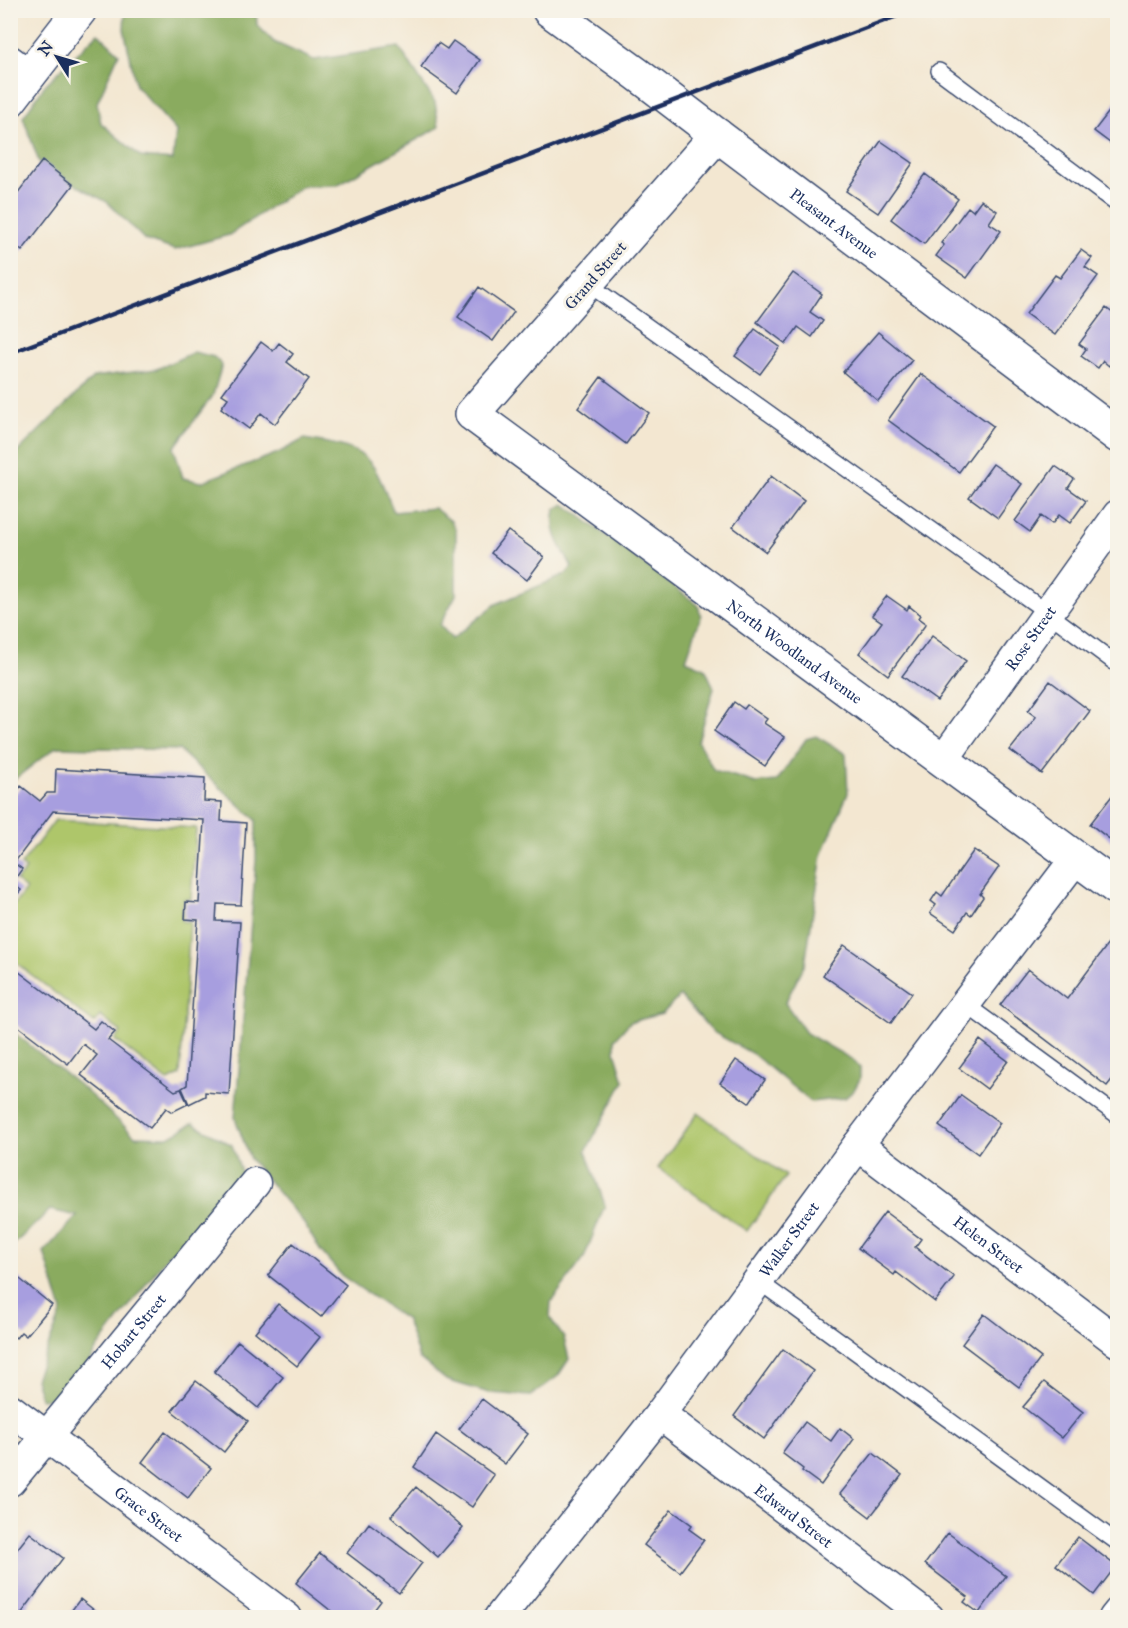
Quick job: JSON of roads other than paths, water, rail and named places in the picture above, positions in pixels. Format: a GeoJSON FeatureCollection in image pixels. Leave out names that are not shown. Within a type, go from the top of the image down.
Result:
{"type":"FeatureCollection","features":[{"type":"Feature","properties":{"kind":"street"},"geometry":{"type":"LineString","coordinates":[[17,79],[80,10]]}},
{"type":"Feature","properties":{"kind":"street","name":"Pleasant Avenue"},"geometry":{"type":"LineString","coordinates":[[549,10],[1118,436]]}},
{"type":"Feature","properties":{"kind":"street","name":"Grand Street"},"geometry":{"type":"LineString","coordinates":[[472,414],[717,135]]}},
{"type":"Feature","properties":{"kind":"street","name":"North Woodland Avenue"},"geometry":{"type":"LineString","coordinates":[[472,414],[1118,889]]}},
{"type":"Feature","properties":{"kind":"street","name":"Rose Street"},"geometry":{"type":"LineString","coordinates":[[943,760],[1118,515]]}},
{"type":"Feature","properties":{"kind":"street","name":"Walker Street"},"geometry":{"type":"LineString","coordinates":[[498,1617],[660,1414],[858,1145],[1076,858]]}},
{"type":"Feature","properties":{"kind":"street","name":"Helen Street"},"geometry":{"type":"LineString","coordinates":[[858,1145],[1118,1342]]}},
{"type":"Feature","properties":{"kind":"street","name":"Hobart Street"},"geometry":{"type":"LineString","coordinates":[[10,1481],[255,1182]]}},
{"type":"Feature","properties":{"kind":"street","name":"Grace Street"},"geometry":{"type":"LineString","coordinates":[[10,1409],[287,1617]]}},
{"type":"Feature","properties":{"kind":"street","name":"Edward Street"},"geometry":{"type":"LineString","coordinates":[[660,1414],[929,1617]]}},
{"type":"Feature","properties":{"kind":"street"},"geometry":{"type":"LineString","coordinates":[[1114,1617],[1118,1613]]}},
{"type":"Feature","properties":{"kind":"lane"},"geometry":{"type":"LineString","coordinates":[[939,71],[1118,205]]}},
{"type":"Feature","properties":{"kind":"lane"},"geometry":{"type":"LineString","coordinates":[[587,283],[1118,665]]}},
{"type":"Feature","properties":{"kind":"lane"},"geometry":{"type":"LineString","coordinates":[[965,1004],[1118,1116]]}},
{"type":"Feature","properties":{"kind":"lane"},"geometry":{"type":"LineString","coordinates":[[758,1281],[1118,1543]]}},
{"type":"Feature","properties":{"kind":"railway"},"geometry":{"type":"LineString","coordinates":[[10,353],[913,10]]}}]}
